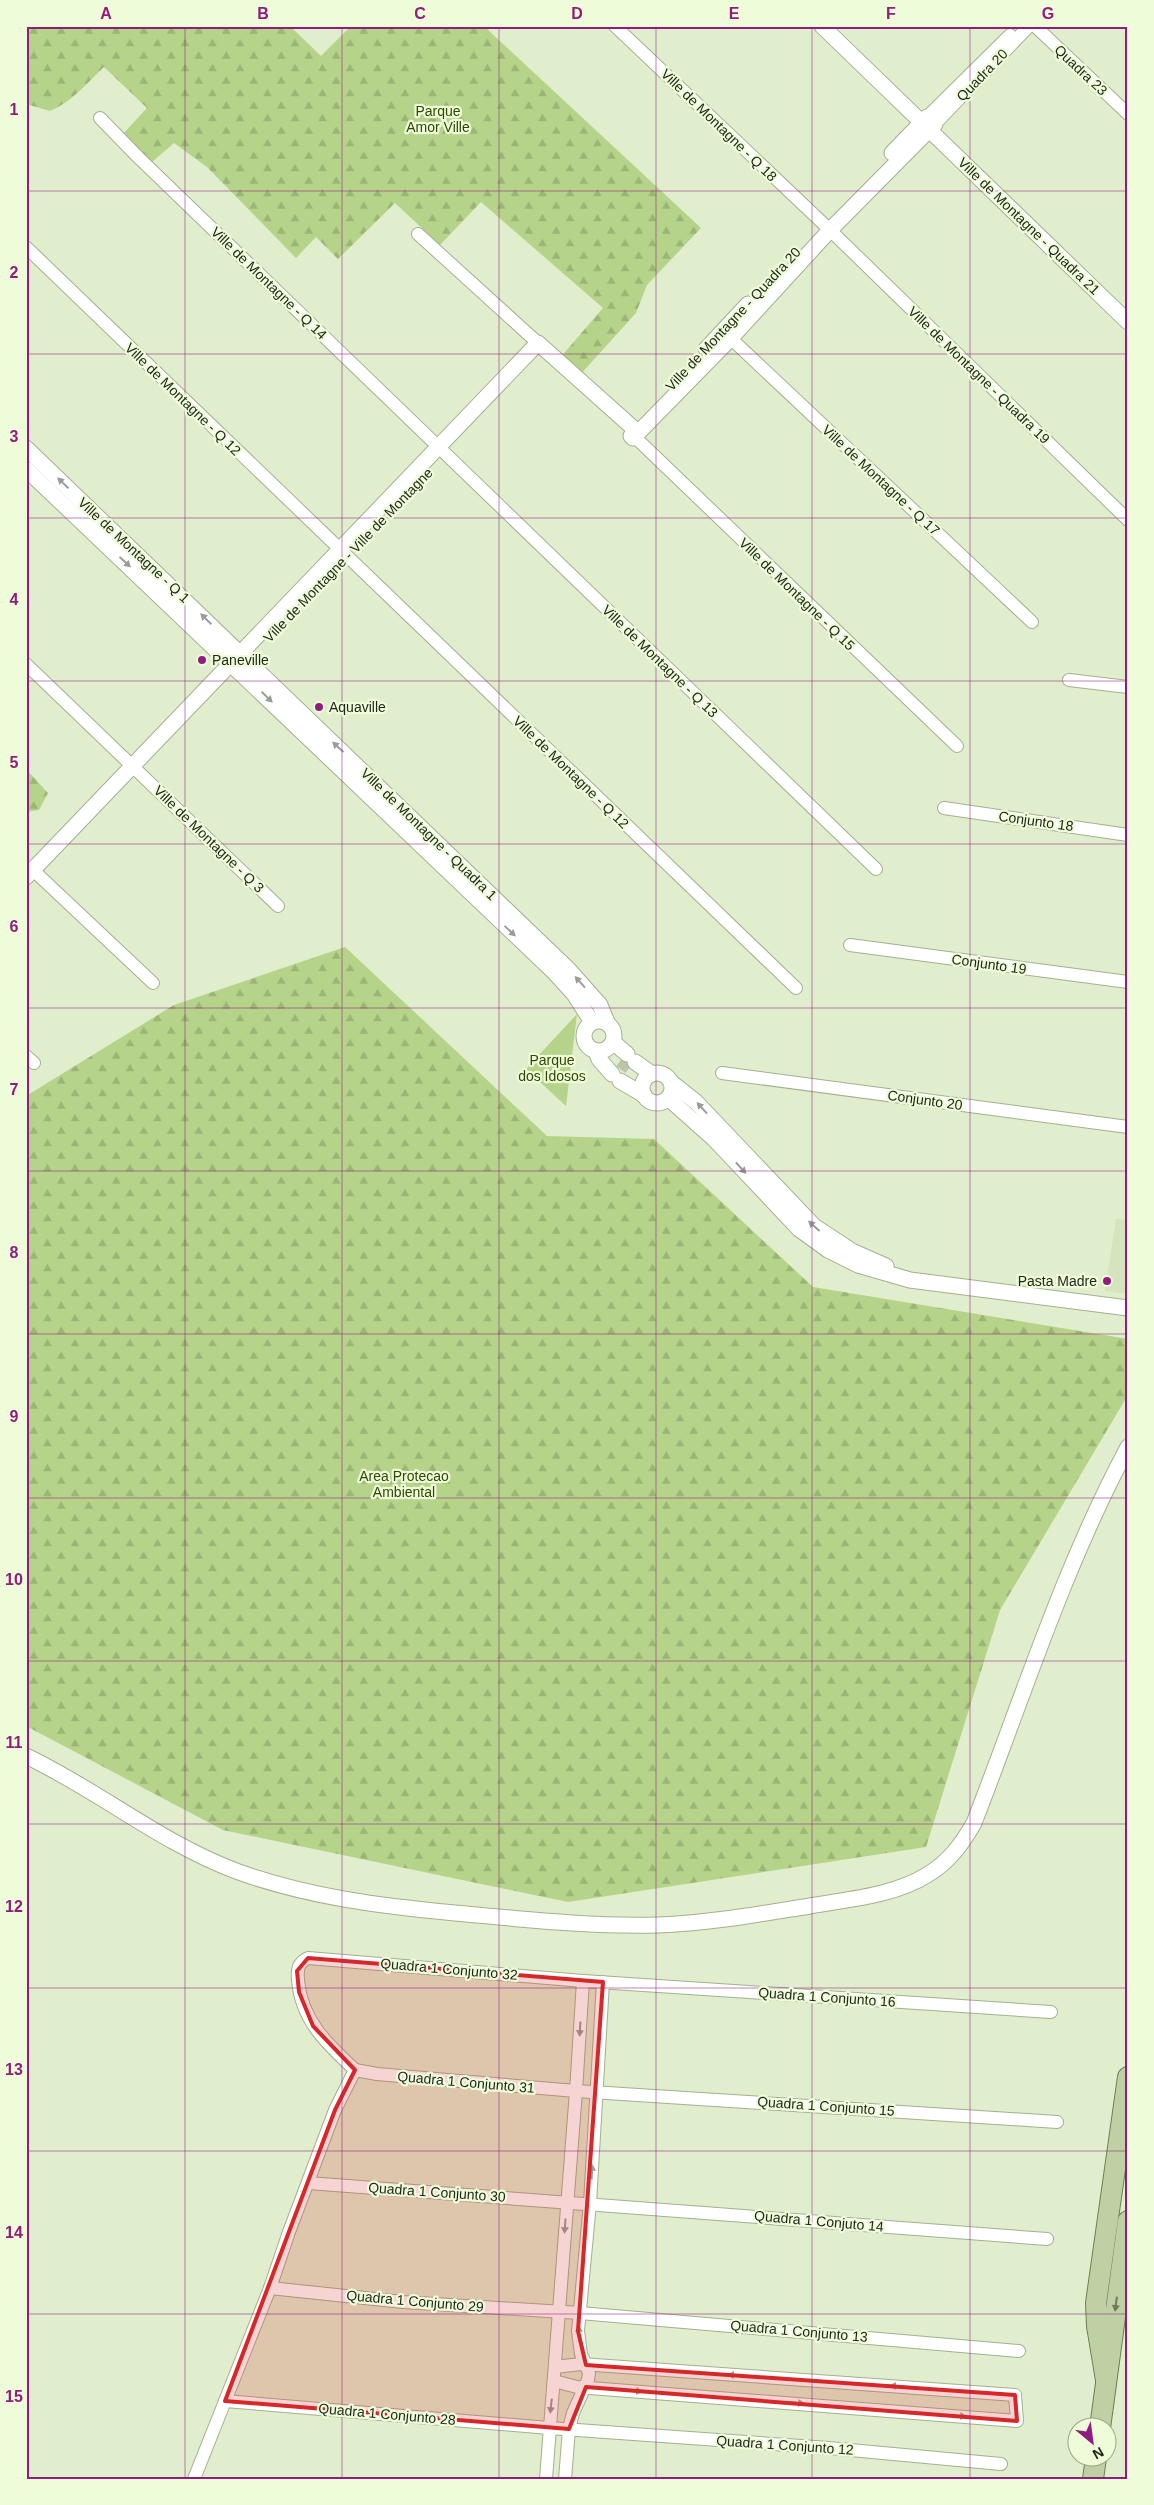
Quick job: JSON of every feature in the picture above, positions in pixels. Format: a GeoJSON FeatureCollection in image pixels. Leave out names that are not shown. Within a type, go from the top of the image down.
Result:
{"type":"FeatureCollection","features":[{"type":"Feature","properties":{"kind":"main road"},"geometry":{"type":"LineString","coordinates":[[1106,2380],[1097,2326],[1096,2303],[1128,2077]]}},
{"type":"Feature","properties":{"kind":"main road"},"geometry":{"type":"LineString","coordinates":[[1101,2418],[1128,2221]]}},
{"type":"Feature","properties":{"kind":"street","name":"Ville de Montagne - Q 18"},"geometry":{"type":"LineString","coordinates":[[614,26],[826,227]]}},
{"type":"Feature","properties":{"kind":"street"},"geometry":{"type":"LineString","coordinates":[[822,26],[1128,308]]}},
{"type":"Feature","properties":{"kind":"street"},"geometry":{"type":"LineString","coordinates":[[833,26],[929,123]]}},
{"type":"Feature","properties":{"kind":"street","name":"Quadra 20"},"geometry":{"type":"LineString","coordinates":[[929,123],[1018,26]]}},
{"type":"Feature","properties":{"kind":"street","name":"Quadra 20"},"geometry":{"type":"LineString","coordinates":[[929,123],[1030,26]]}},
{"type":"Feature","properties":{"kind":"street","name":"Quadra 23"},"geometry":{"type":"LineString","coordinates":[[1035,26],[1128,114]]}},
{"type":"Feature","properties":{"kind":"street","name":"Ville de Montagne - Q 14"},"geometry":{"type":"LineString","coordinates":[[100,118],[441,450]]}},
{"type":"Feature","properties":{"kind":"street","name":"Ville de Montagne - Quadra 20"},"geometry":{"type":"LineString","coordinates":[[633,434],[826,227],[929,123]]}},
{"type":"Feature","properties":{"kind":"street","name":"Ville de Montagne - Quadra 21"},"geometry":{"type":"LineString","coordinates":[[929,123],[1128,322]]}},
{"type":"Feature","properties":{"kind":"street","name":"Ville de Montagne - Quadra 19"},"geometry":{"type":"LineString","coordinates":[[826,227],[1128,520]]}},
{"type":"Feature","properties":{"kind":"street"},"geometry":{"type":"LineString","coordinates":[[418,234],[633,434]]}},
{"type":"Feature","properties":{"kind":"street","name":"Ville de Montagne - Q 12"},"geometry":{"type":"LineString","coordinates":[[26,248],[796,988]]}},
{"type":"Feature","properties":{"kind":"street","name":"Ville de Montagne - Q 17"},"geometry":{"type":"LineString","coordinates":[[727,335],[1032,622]]}},
{"type":"Feature","properties":{"kind":"street","name":"Ville de Montagne - Ville de Montagne"},"geometry":{"type":"LineString","coordinates":[[26,890],[33,874],[240,661],[538,346]]}},
{"type":"Feature","properties":{"kind":"street","name":"Ville de Montagne - Q 15"},"geometry":{"type":"LineString","coordinates":[[633,434],[957,746]]}},
{"type":"Feature","properties":{"kind":"street","name":"Ville de Montagne - Q 1"},"geometry":{"type":"LineString","coordinates":[[26,448],[120,536],[240,661]]}},
{"type":"Feature","properties":{"kind":"street","name":"Ville de Montagne - Q 13"},"geometry":{"type":"LineString","coordinates":[[441,450],[876,869]]}},
{"type":"Feature","properties":{"kind":"street","name":"Ville de Montagne - Q 1"},"geometry":{"type":"LineString","coordinates":[[26,469],[109,548],[240,661]]}},
{"type":"Feature","properties":{"kind":"street"},"geometry":{"type":"LineString","coordinates":[[109,548],[120,536]]}},
{"type":"Feature","properties":{"kind":"street","name":"Ville de Montagne - Quadra 1"},"geometry":{"type":"LineString","coordinates":[[240,661],[492,904],[599,1022]]}},
{"type":"Feature","properties":{"kind":"street","name":"Ville de Montagne - Q 3"},"geometry":{"type":"LineString","coordinates":[[26,664],[278,906]]}},
{"type":"Feature","properties":{"kind":"street"},"geometry":{"type":"LineString","coordinates":[[1069,680],[1128,687]]}},
{"type":"Feature","properties":{"kind":"street","name":"Conjunto 18"},"geometry":{"type":"LineString","coordinates":[[944,808],[1128,835]]}},
{"type":"Feature","properties":{"kind":"street"},"geometry":{"type":"LineString","coordinates":[[33,874],[153,982]]}},
{"type":"Feature","properties":{"kind":"street","name":"Conjunto 19"},"geometry":{"type":"LineString","coordinates":[[850,945],[1128,982]]}},
{"type":"Feature","properties":{"kind":"street"},"geometry":{"type":"LineString","coordinates":[[670,1091],[658,1103],[652,1102],[616,1078],[600,1059],[606,1047],[614,1032],[599,1022],[584,1031],[588,1046],[606,1047],[650,1076],[666,1076],[670,1091]]}},
{"type":"Feature","properties":{"kind":"street","name":"Conjunto 20"},"geometry":{"type":"LineString","coordinates":[[722,1072],[1128,1127]]}},
{"type":"Feature","properties":{"kind":"street"},"geometry":{"type":"LineString","coordinates":[[644,1095],[644,1083],[650,1076]]}},
{"type":"Feature","properties":{"kind":"street"},"geometry":{"type":"LineString","coordinates":[[670,1091],[696,1102],[767,1178],[826,1235],[884,1265],[937,1282],[1128,1308]]}},
{"type":"Feature","properties":{"kind":"street"},"geometry":{"type":"LineString","coordinates":[[26,1756],[82,1784],[178,1842],[236,1870],[320,1895],[378,1906],[566,1922],[657,1925],[716,1921],[875,1895],[927,1876],[941,1866],[963,1842],[988,1787],[1068,1574],[1108,1485],[1128,1447]]}},
{"type":"Feature","properties":{"kind":"street","name":"Quadra 1 Conjunto 32"},"geometry":{"type":"LineString","coordinates":[[355,2070],[324,2041],[303,2007],[297,1972],[302,1961],[316,1957],[603,1982]]}},
{"type":"Feature","properties":{"kind":"street"},"geometry":{"type":"LineString","coordinates":[[546,2479],[583,1981]]}},
{"type":"Feature","properties":{"kind":"street"},"geometry":{"type":"LineString","coordinates":[[565,2479],[569,2429],[573,2413],[586,2387],[588,2373],[579,2343],[580,2313],[590,2203],[603,1982]]}},
{"type":"Feature","properties":{"kind":"street","name":"Quadra 1 Conjunto 16"},"geometry":{"type":"LineString","coordinates":[[603,1982],[1051,2012]]}},
{"type":"Feature","properties":{"kind":"street"},"geometry":{"type":"LineString","coordinates":[[194,2479],[270,2288],[335,2110],[355,2070]]}},
{"type":"Feature","properties":{"kind":"street","name":"Quadra 1 Conjunto 31"},"geometry":{"type":"LineString","coordinates":[[355,2070],[378,2074],[576,2091],[596,2091]]}},
{"type":"Feature","properties":{"kind":"street","name":"Quadra 1 Conjunto 15"},"geometry":{"type":"LineString","coordinates":[[596,2091],[1057,2122]]}},
{"type":"Feature","properties":{"kind":"street","name":"Quadra 1 Conjunto 30"},"geometry":{"type":"LineString","coordinates":[[308,2183],[590,2203]]}},
{"type":"Feature","properties":{"kind":"street","name":"Quadra 1 Conjuto 14"},"geometry":{"type":"LineString","coordinates":[[590,2203],[1048,2239]]}},
{"type":"Feature","properties":{"kind":"street","name":"Quadra 1 Conjunto 29"},"geometry":{"type":"LineString","coordinates":[[270,2288],[403,2302],[580,2313]]}},
{"type":"Feature","properties":{"kind":"street","name":"Quadra 1 Conjunto 13"},"geometry":{"type":"LineString","coordinates":[[580,2313],[1019,2351]]}},
{"type":"Feature","properties":{"kind":"street"},"geometry":{"type":"LineString","coordinates":[[554,2381],[586,2387],[1017,2421],[1015,2395],[586,2365],[555,2367]]}},
{"type":"Feature","properties":{"kind":"street","name":"Quadra 1 Conjunto 28"},"geometry":{"type":"LineString","coordinates":[[225,2401],[569,2429]]}},
{"type":"Feature","properties":{"kind":"street","name":"Quadra 1 Conjunto 12"},"geometry":{"type":"LineString","coordinates":[[569,2429],[829,2448],[1000,2464]]}},
{"type":"Feature","properties":{"kind":"highlighted area"},"geometry":{"type":"Polygon","coordinates":[[[308,1958],[603,1982],[578,2331],[586,2365],[1015,2395],[1017,2421],[586,2387],[569,2429],[225,2401],[335,2110],[355,2070],[313,2026],[299,1992],[297,1971],[308,1958]]]}},
{"type":"Feature","properties":{"kind":"shaded area"},"geometry":{"type":"Polygon","coordinates":[[[1116,1219],[1128,1220],[1128,1294],[1105,1291],[1116,1219]]]}},
{"type":"Feature","properties":{"kind":"green space","name":"Parque Amor Ville"},"geometry":{"type":"Polygon","coordinates":[[[26,26],[290,26],[321,56],[351,26],[492,26],[488,30],[701,228],[647,285],[636,313],[579,376],[559,359],[603,308],[481,202],[440,245],[395,203],[338,259],[316,237],[296,258],[207,167],[174,143],[152,162],[123,134],[147,108],[104,67],[73,97],[50,111],[26,104],[26,26]]]}},
{"type":"Feature","properties":{"kind":"green space"},"geometry":{"type":"Polygon","coordinates":[[[26,769],[48,793],[39,810],[26,812],[26,769]]]}},
{"type":"Feature","properties":{"kind":"green space","name":"Area Protecao Ambiental"},"geometry":{"type":"Polygon","coordinates":[[[345,947],[547,1136],[654,1139],[813,1287],[1128,1339],[1128,1395],[1000,1610],[926,1847],[568,1902],[223,1830],[26,1726],[26,1096],[174,1005],[345,947]]]}},
{"type":"Feature","properties":{"kind":"green space","name":"Parque dos Idosos"},"geometry":{"type":"Polygon","coordinates":[[[577,1014],[566,1106],[526,1069],[577,1014]]]}},
{"type":"Feature","properties":{"kind":"tunnel"},"geometry":{"type":"LineString","coordinates":[[621,1060],[630,1067]]}},
{"type":"Feature","properties":{"kind":"place","name":"Paneville"},"geometry":{"type":"Point","coordinates":[202,660]}},
{"type":"Feature","properties":{"kind":"place","name":"Aquaville"},"geometry":{"type":"Point","coordinates":[319,707]}},
{"type":"Feature","properties":{"kind":"place","name":"Pasta Madre"},"geometry":{"type":"Point","coordinates":[1107,1281]}}]}
